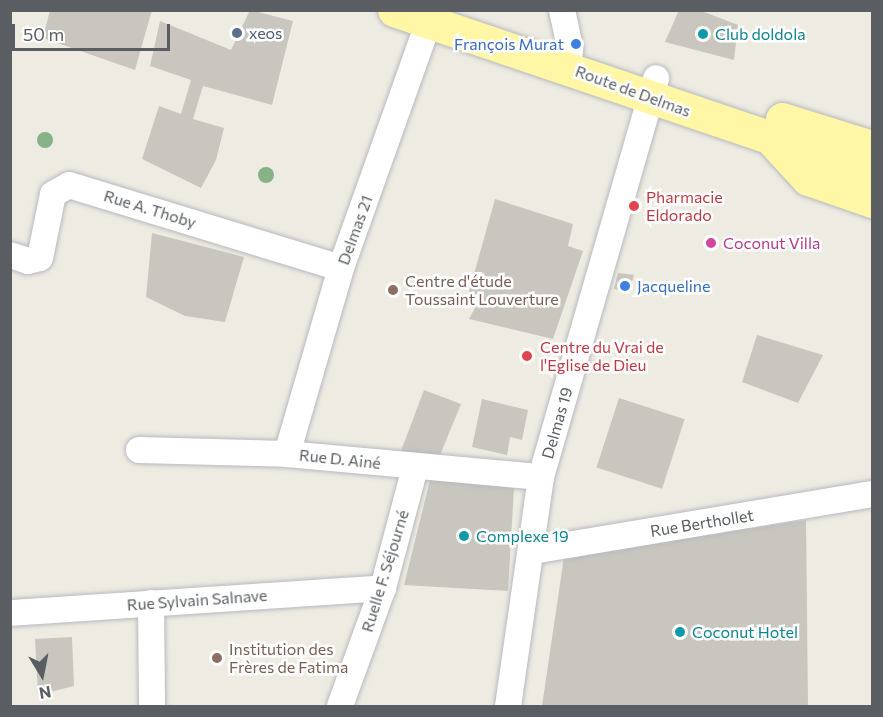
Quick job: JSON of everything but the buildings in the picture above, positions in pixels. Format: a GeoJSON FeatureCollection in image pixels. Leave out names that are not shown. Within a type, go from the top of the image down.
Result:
{"type":"FeatureCollection","features":[{"type":"Feature","properties":{"kind":"main road","name":"Route de Delmas"},"geometry":{"type":"LineString","coordinates":[[394,10],[439,14],[774,129],[873,172]]}},
{"type":"Feature","properties":{"kind":"main road"},"geometry":{"type":"LineString","coordinates":[[873,126],[829,112],[774,129],[808,179],[873,201]]}},
{"type":"Feature","properties":{"kind":"main road","name":"Route de Delmas"},"geometry":{"type":"LineString","coordinates":[[774,129],[873,147]]}},
{"type":"Feature","properties":{"kind":"street"},"geometry":{"type":"LineString","coordinates":[[562,10],[569,59]]}},
{"type":"Feature","properties":{"kind":"street","name":"Delmas 21"},"geometry":{"type":"LineString","coordinates":[[287,454],[341,268],[439,14]]}},
{"type":"Feature","properties":{"kind":"street","name":"Delmas 19"},"geometry":{"type":"LineString","coordinates":[[508,706],[542,477],[653,88]]}},
{"type":"Feature","properties":{"kind":"street","name":"Rue A. Thoby"},"geometry":{"type":"LineString","coordinates":[[10,255],[28,261],[40,258],[53,194],[69,185],[341,268]]}},
{"type":"Feature","properties":{"kind":"street","name":"Rue D. Ainé"},"geometry":{"type":"LineString","coordinates":[[139,450],[287,454],[415,468],[542,477]]}},
{"type":"Feature","properties":{"kind":"street","name":"Ruelle F. Séjourné"},"geometry":{"type":"LineString","coordinates":[[340,706],[383,588],[415,468]]}},
{"type":"Feature","properties":{"kind":"street","name":"Rue Berthollet"},"geometry":{"type":"LineString","coordinates":[[532,551],[873,494]]}},
{"type":"Feature","properties":{"kind":"street","name":"Rue Sylvain Salnave"},"geometry":{"type":"LineString","coordinates":[[10,613],[383,588]]}},
{"type":"Feature","properties":{"kind":"street"},"geometry":{"type":"LineString","coordinates":[[151,603],[152,706]]}},
{"type":"Feature","properties":{"kind":"place","name":"xeos"},"geometry":{"type":"Point","coordinates":[237,33]}},
{"type":"Feature","properties":{"kind":"place","name":"Club doldola"},"geometry":{"type":"Point","coordinates":[703,34]}},
{"type":"Feature","properties":{"kind":"place","name":"François Murat"},"geometry":{"type":"Point","coordinates":[576,44]}},
{"type":"Feature","properties":{"kind":"place","name":"Pharmacie Eldorado"},"geometry":{"type":"Point","coordinates":[634,206]}},
{"type":"Feature","properties":{"kind":"place","name":"Coconut Villa"},"geometry":{"type":"Point","coordinates":[711,243]}},
{"type":"Feature","properties":{"kind":"place","name":"Jacqueline"},"geometry":{"type":"Point","coordinates":[625,286]}},
{"type":"Feature","properties":{"kind":"place","name":"Centre d'étude Toussaint Louverture"},"geometry":{"type":"Point","coordinates":[393,290]}},
{"type":"Feature","properties":{"kind":"place","name":"Centre du Vrai de l'Eglise de Dieu"},"geometry":{"type":"Point","coordinates":[527,356]}},
{"type":"Feature","properties":{"kind":"place","name":"Complexe 19"},"geometry":{"type":"Point","coordinates":[464,536]}},
{"type":"Feature","properties":{"kind":"place","name":"Coconut Hotel"},"geometry":{"type":"Point","coordinates":[680,632]}},
{"type":"Feature","properties":{"kind":"place","name":"Institution des Frères de Fatima"},"geometry":{"type":"Point","coordinates":[217,658]}}]}
